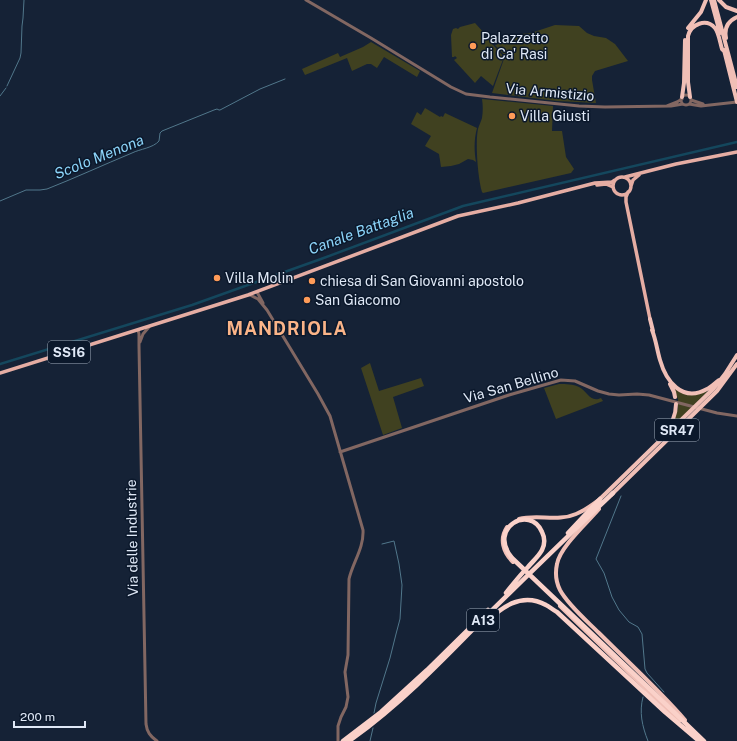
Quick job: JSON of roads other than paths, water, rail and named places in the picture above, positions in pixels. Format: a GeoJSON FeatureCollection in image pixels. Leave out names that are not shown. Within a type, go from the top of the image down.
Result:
{"type":"FeatureCollection","features":[{"type":"Feature","properties":{"kind":"highway"},"geometry":{"type":"LineString","coordinates":[[682,98],[684,83],[685,33],[701,12],[706,0]]}},
{"type":"Feature","properties":{"kind":"highway"},"geometry":{"type":"LineString","coordinates":[[712,0],[724,51],[737,87]]}},
{"type":"Feature","properties":{"kind":"highway"},"geometry":{"type":"LineString","coordinates":[[712,0],[730,60]]}},
{"type":"Feature","properties":{"kind":"highway"},"geometry":{"type":"LineString","coordinates":[[719,0],[726,7],[737,11]]}},
{"type":"Feature","properties":{"kind":"highway"},"geometry":{"type":"LineString","coordinates":[[737,17],[730,21],[726,30],[737,102]]}},
{"type":"Feature","properties":{"kind":"highway"},"geometry":{"type":"LineString","coordinates":[[690,98],[688,82],[688,36],[690,29],[700,23],[711,25],[717,32],[724,51]]}},
{"type":"Feature","properties":{"kind":"highway"},"geometry":{"type":"LineString","coordinates":[[650,320],[658,360],[675,397]]}},
{"type":"Feature","properties":{"kind":"highway"},"geometry":{"type":"LineString","coordinates":[[652,330],[664,372],[672,384],[679,390],[688,393],[696,393],[706,390],[725,374]]}},
{"type":"Feature","properties":{"kind":"highway","name":"SR47"},"geometry":{"type":"LineString","coordinates":[[600,499],[703,400],[719,382],[737,355]]}},
{"type":"Feature","properties":{"kind":"highway","name":"SR47"},"geometry":{"type":"LineString","coordinates":[[613,493],[712,396],[737,364]]}},
{"type":"Feature","properties":{"kind":"highway"},"geometry":{"type":"LineString","coordinates":[[647,454],[671,424],[674,418],[676,404]]}},
{"type":"Feature","properties":{"kind":"highway"},"geometry":{"type":"LineString","coordinates":[[613,493],[567,544],[559,556],[556,571],[557,583],[565,598],[670,703],[705,741]]}},
{"type":"Feature","properties":{"kind":"highway","name":"A13"},"geometry":{"type":"LineString","coordinates":[[349,741],[367,729],[399,701],[613,493]]}},
{"type":"Feature","properties":{"kind":"highway"},"geometry":{"type":"LineString","coordinates":[[600,499],[575,515],[562,517],[521,518],[510,523],[506,527],[502,536],[504,551],[699,741]]}},
{"type":"Feature","properties":{"kind":"highway","name":"A13"},"geometry":{"type":"LineString","coordinates":[[343,741],[381,712],[422,675],[600,499]]}},
{"type":"Feature","properties":{"kind":"highway"},"geometry":{"type":"LineString","coordinates":[[506,593],[542,549],[544,544],[543,533],[536,524],[529,520],[522,520],[516,521],[510,525],[504,539],[504,546],[511,558]]}},
{"type":"Feature","properties":{"kind":"highway"},"geometry":{"type":"LineString","coordinates":[[449,654],[502,608],[520,600],[533,600],[556,612],[665,712],[699,741]]}},
{"type":"Feature","properties":{"kind":"highway"},"geometry":{"type":"LineString","coordinates":[[573,618],[705,741]]}},
{"type":"Feature","properties":{"kind":"main road","name":"SS16"},"geometry":{"type":"LineString","coordinates":[[0,373],[248,295],[458,216],[594,183],[612,182],[620,177],[625,178],[676,164],[737,152]]}},
{"type":"Feature","properties":{"kind":"main road"},"geometry":{"type":"LineString","coordinates":[[643,173],[633,180],[626,197],[626,202],[650,320]]}},
{"type":"Feature","properties":{"kind":"main road"},"geometry":{"type":"LineString","coordinates":[[625,178],[630,181],[631,187]]}},
{"type":"Feature","properties":{"kind":"main road"},"geometry":{"type":"LineString","coordinates":[[615,180],[613,187],[626,202]]}},
{"type":"Feature","properties":{"kind":"main road","name":"SS16"},"geometry":{"type":"LineString","coordinates":[[588,185],[606,184],[613,187]]}},
{"type":"Feature","properties":{"kind":"main road"},"geometry":{"type":"LineString","coordinates":[[620,194],[628,192]]}},
{"type":"Feature","properties":{"kind":"street","name":"Via Armistizio"},"geometry":{"type":"LineString","coordinates":[[306,0],[435,78],[462,92],[490,97],[605,107],[671,106],[684,104]]}},
{"type":"Feature","properties":{"kind":"street"},"geometry":{"type":"LineString","coordinates":[[667,106],[678,102],[687,95],[705,105]]}},
{"type":"Feature","properties":{"kind":"street"},"geometry":{"type":"LineString","coordinates":[[682,98],[682,102],[686,105],[701,106],[737,102]]}},
{"type":"Feature","properties":{"kind":"street"},"geometry":{"type":"LineString","coordinates":[[689,104],[690,98]]}},
{"type":"Feature","properties":{"kind":"street"},"geometry":{"type":"LineString","coordinates":[[259,298],[264,289]]}},
{"type":"Feature","properties":{"kind":"street"},"geometry":{"type":"LineString","coordinates":[[256,292],[326,410],[332,423],[363,530],[362,546],[349,579],[348,653],[345,672],[348,697],[346,707],[338,726],[338,741]]}},
{"type":"Feature","properties":{"kind":"street"},"geometry":{"type":"LineString","coordinates":[[248,295],[259,298]]}},
{"type":"Feature","properties":{"kind":"street","name":"Via delle Industrie"},"geometry":{"type":"LineString","coordinates":[[140,346],[143,334],[151,325]]}},
{"type":"Feature","properties":{"kind":"street","name":"Via delle Industrie"},"geometry":{"type":"LineString","coordinates":[[140,329],[143,334]]}},
{"type":"Feature","properties":{"kind":"street","name":"Via delle Industrie"},"geometry":{"type":"LineString","coordinates":[[140,329],[146,724],[147,730],[151,737],[157,741]]}},
{"type":"Feature","properties":{"kind":"street","name":"Via San Bellino"},"geometry":{"type":"LineString","coordinates":[[340,452],[509,395],[560,380],[575,381],[598,391],[614,395],[649,395],[708,411],[737,416]]}},
{"type":"Feature","properties":{"kind":"waterway"},"geometry":{"type":"LineString","coordinates":[[7,86],[21,53],[24,0]]}},
{"type":"Feature","properties":{"kind":"waterway","name":"Scolo Menona"},"geometry":{"type":"LineString","coordinates":[[0,201],[26,190],[47,189],[150,147],[159,141],[160,133],[162,131],[214,110],[220,110],[260,89],[285,79]]}},
{"type":"Feature","properties":{"kind":"waterway"},"geometry":{"type":"LineString","coordinates":[[0,96],[6,88]]}},
{"type":"Feature","properties":{"kind":"waterway","name":"Canale Battaglia"},"geometry":{"type":"LineString","coordinates":[[0,364],[192,305],[463,206],[737,142]]}},
{"type":"Feature","properties":{"kind":"waterway"},"geometry":{"type":"LineString","coordinates":[[621,496],[596,559],[604,573],[612,597],[619,610],[629,622],[638,627],[642,634],[645,669],[664,692]]}},
{"type":"Feature","properties":{"kind":"waterway"},"geometry":{"type":"LineString","coordinates":[[374,713],[400,619],[402,585],[394,541],[382,544]]}},
{"type":"Feature","properties":{"kind":"waterway"},"geometry":{"type":"LineString","coordinates":[[643,697],[641,708],[642,719],[648,741]]}},
{"type":"Feature","properties":{"kind":"waterway"},"geometry":{"type":"LineString","coordinates":[[370,741],[373,728]]}},
{"type":"Feature","properties":{"kind":"place","name":"Palazzetto di Ca' Rasi"},"geometry":{"type":"Point","coordinates":[473,46]}},
{"type":"Feature","properties":{"kind":"place","name":"Villa Giusti"},"geometry":{"type":"Point","coordinates":[512,116]}},
{"type":"Feature","properties":{"kind":"place","name":"Villa Molin"},"geometry":{"type":"Point","coordinates":[217,278]}},
{"type":"Feature","properties":{"kind":"place","name":"chiesa di San Giovanni apostolo"},"geometry":{"type":"Point","coordinates":[312,281]}},
{"type":"Feature","properties":{"kind":"place","name":"San Giacomo"},"geometry":{"type":"Point","coordinates":[307,300]}},
{"type":"Feature","properties":{"kind":"district","name":"MANDRIOLA"},"geometry":{"type":"Point","coordinates":[287,329]}}]}
